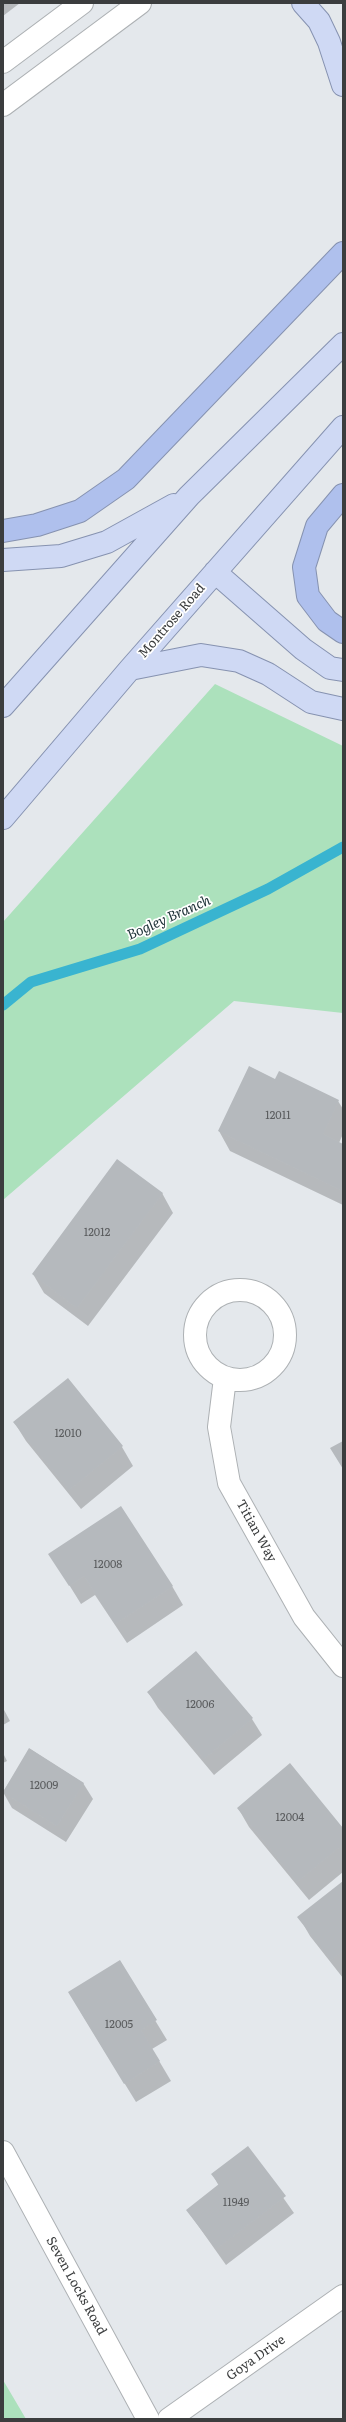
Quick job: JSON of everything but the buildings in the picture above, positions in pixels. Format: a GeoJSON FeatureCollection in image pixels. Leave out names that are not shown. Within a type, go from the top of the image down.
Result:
{"type":"FeatureCollection","features":[{"type":"Feature","properties":{"kind":"highway"},"geometry":{"type":"LineString","coordinates":[[3,531],[37,525],[80,511],[126,479],[343,253]]}},
{"type":"Feature","properties":{"kind":"highway"},"geometry":{"type":"LineString","coordinates":[[343,495],[317,526],[304,568],[308,596],[327,622],[343,632]]}},
{"type":"Feature","properties":{"kind":"main road"},"geometry":{"type":"LineString","coordinates":[[303,3],[319,21],[329,42],[343,85]]}},
{"type":"Feature","properties":{"kind":"main road"},"geometry":{"type":"LineString","coordinates":[[3,706],[189,496],[343,344]]}},
{"type":"Feature","properties":{"kind":"main road","name":"Montrose Road"},"geometry":{"type":"LineString","coordinates":[[3,818],[130,669],[343,427]]}},
{"type":"Feature","properties":{"kind":"main road"},"geometry":{"type":"LineString","coordinates":[[3,560],[61,556],[107,542],[189,496]]}},
{"type":"Feature","properties":{"kind":"main road"},"geometry":{"type":"LineString","coordinates":[[215,572],[303,649],[330,668],[343,670]]}},
{"type":"Feature","properties":{"kind":"main road"},"geometry":{"type":"LineString","coordinates":[[130,669],[201,655],[239,661],[268,674],[311,702],[343,709]]}},
{"type":"Feature","properties":{"kind":"street"},"geometry":{"type":"LineString","coordinates":[[3,62],[82,3]]}},
{"type":"Feature","properties":{"kind":"street"},"geometry":{"type":"LineString","coordinates":[[3,105],[140,3]]}},
{"type":"Feature","properties":{"kind":"street"},"geometry":{"type":"LineString","coordinates":[[242,1290],[256,1293],[268,1299],[284,1322],[285,1336],[283,1350],[276,1363],[266,1372],[253,1378],[239,1380],[225,1378],[213,1371],[203,1361],[197,1348],[195,1334],[198,1320],[210,1303],[228,1292],[242,1290]]}},
{"type":"Feature","properties":{"kind":"street","name":"Titian Way"},"geometry":{"type":"LineString","coordinates":[[225,1378],[219,1427],[229,1482],[304,1617],[343,1666]]}},
{"type":"Feature","properties":{"kind":"street","name":"Seven Locks Road"},"geometry":{"type":"LineString","coordinates":[[3,2152],[148,2419]]}},
{"type":"Feature","properties":{"kind":"street","name":"Goya Drive"},"geometry":{"type":"LineString","coordinates":[[169,2419],[343,2296]]}},
{"type":"Feature","properties":{"kind":"green space"},"geometry":{"type":"Polygon","coordinates":[[[215,684],[343,746],[343,1013],[234,1001],[3,1200],[3,922],[215,684]]]}},
{"type":"Feature","properties":{"kind":"green space"},"geometry":{"type":"Polygon","coordinates":[[[3,2380],[26,2419],[3,2419],[3,2380]]]}},
{"type":"Feature","properties":{"kind":"waterway","name":"Bogley Branch"},"geometry":{"type":"LineString","coordinates":[[3,1005],[31,982],[140,949],[268,889],[343,847]]}}]}
